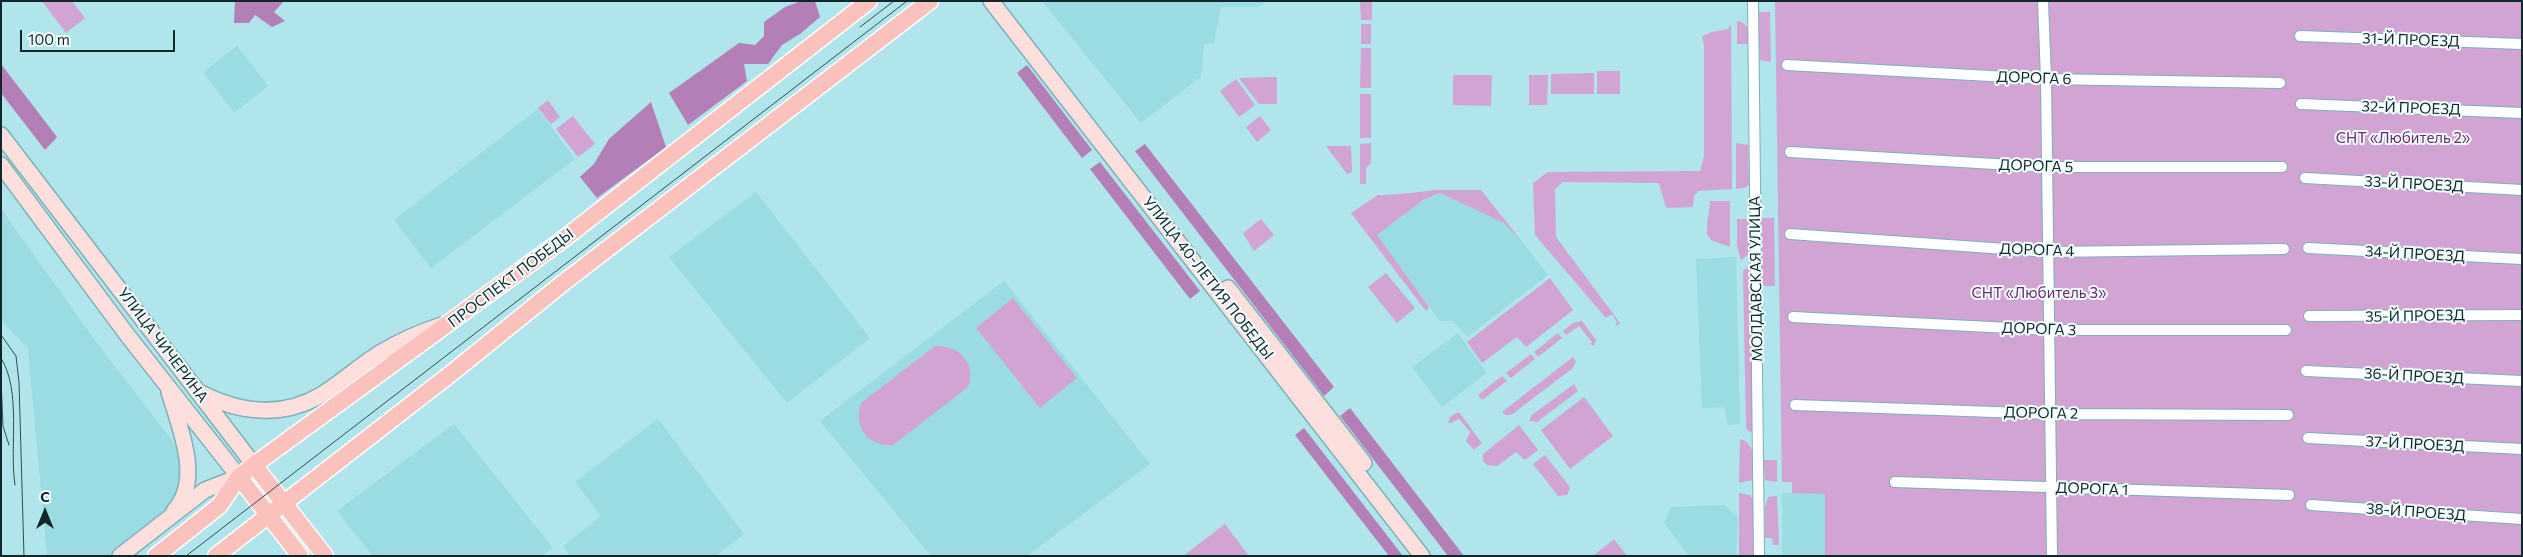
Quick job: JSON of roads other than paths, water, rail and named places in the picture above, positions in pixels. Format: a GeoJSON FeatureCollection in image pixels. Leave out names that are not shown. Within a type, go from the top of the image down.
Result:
{"type":"FeatureCollection","features":[{"type":"Feature","properties":{"kind":"main road","name":"ПРОСПЕКТ ПОБЕДЫ"},"geometry":{"type":"LineString","coordinates":[[156,556],[219,506],[239,477],[254,465],[561,241],[869,1]]}},
{"type":"Feature","properties":{"kind":"main road"},"geometry":{"type":"LineString","coordinates":[[216,556],[285,504],[563,283],[930,1]]}},
{"type":"Feature","properties":{"kind":"main road","name":"УЛИЦА 40-ЛЕТИЯ ПОБЕДЫ"},"geometry":{"type":"LineString","coordinates":[[991,1],[1111,147],[1319,412],[1435,556]]}},
{"type":"Feature","properties":{"kind":"main road","name":"УЛИЦА 40-ЛЕТИЯ ПОБЕДЫ"},"geometry":{"type":"LineString","coordinates":[[1005,1],[1111,147]]}},
{"type":"Feature","properties":{"kind":"main road","name":"УЛИЦА ЧИЧЕРИНА"},"geometry":{"type":"LineString","coordinates":[[1,135],[325,556]]}},
{"type":"Feature","properties":{"kind":"main road","name":"УЛИЦА ЧИЧЕРИНА"},"geometry":{"type":"LineString","coordinates":[[1,165],[166,384],[300,556]]}},
{"type":"Feature","properties":{"kind":"main road"},"geometry":{"type":"LineString","coordinates":[[198,391],[231,406],[266,411],[299,407],[322,395],[379,354],[415,334],[453,321]]}},
{"type":"Feature","properties":{"kind":"main road"},"geometry":{"type":"LineString","coordinates":[[164,521],[181,501],[187,480],[186,455],[166,384]]}},
{"type":"Feature","properties":{"kind":"main road","name":"УЛИЦА 40-ЛЕТИЯ ПОБЕДЫ"},"geometry":{"type":"LineString","coordinates":[[1319,412],[1422,556]]}},
{"type":"Feature","properties":{"kind":"main road"},"geometry":{"type":"LineString","coordinates":[[120,556],[205,490],[239,477]]}},
{"type":"Feature","properties":{"kind":"street","name":"МОЛДАВСКАЯ УЛИЦА"},"geometry":{"type":"LineString","coordinates":[[1753,1],[1759,556]]}},
{"type":"Feature","properties":{"kind":"street"},"geometry":{"type":"LineString","coordinates":[[2043,1],[2049,252],[2052,556]]}},
{"type":"Feature","properties":{"kind":"street","name":"31-Й ПРОЕЗД"},"geometry":{"type":"LineString","coordinates":[[2300,36],[2522,44]]}},
{"type":"Feature","properties":{"kind":"street","name":"ДОРОГА 6"},"geometry":{"type":"LineString","coordinates":[[1787,65],[2046,79],[2280,83]]}},
{"type":"Feature","properties":{"kind":"street","name":"32-Й ПРОЕЗД"},"geometry":{"type":"LineString","coordinates":[[2301,104],[2522,113]]}},
{"type":"Feature","properties":{"kind":"street","name":"ДОРОГА 5"},"geometry":{"type":"LineString","coordinates":[[1790,152],[2046,167],[2282,167]]}},
{"type":"Feature","properties":{"kind":"street","name":"33-Й ПРОЕЗД"},"geometry":{"type":"LineString","coordinates":[[2306,178],[2522,190]]}},
{"type":"Feature","properties":{"kind":"street","name":"ДОРОГА 4"},"geometry":{"type":"LineString","coordinates":[[1790,234],[2049,252],[2284,249]]}},
{"type":"Feature","properties":{"kind":"street","name":"34-Й ПРОЕЗД"},"geometry":{"type":"LineString","coordinates":[[2308,248],[2522,259]]}},
{"type":"Feature","properties":{"kind":"street","name":"35-Й ПРОЕЗД"},"geometry":{"type":"LineString","coordinates":[[2309,316],[2522,314]]}},
{"type":"Feature","properties":{"kind":"street","name":"ДОРОГА 3"},"geometry":{"type":"LineString","coordinates":[[1793,318],[2050,330],[2286,330]]}},
{"type":"Feature","properties":{"kind":"street","name":"36-Й ПРОЕЗД"},"geometry":{"type":"LineString","coordinates":[[2306,371],[2522,381]]}},
{"type":"Feature","properties":{"kind":"street","name":"ДОРОГА 2"},"geometry":{"type":"LineString","coordinates":[[1795,405],[2051,414],[2288,415]]}},
{"type":"Feature","properties":{"kind":"street","name":"37-Й ПРОЕЗД"},"geometry":{"type":"LineString","coordinates":[[2308,438],[2522,449]]}},
{"type":"Feature","properties":{"kind":"street","name":"ДОРОГА 1"},"geometry":{"type":"LineString","coordinates":[[1895,482],[2289,495]]}},
{"type":"Feature","properties":{"kind":"street","name":"38-Й ПРОЕЗД"},"geometry":{"type":"LineString","coordinates":[[2311,505],[2522,519]]}},
{"type":"Feature","properties":{"kind":"tram line"},"geometry":{"type":"LineString","coordinates":[[860,27],[894,1]]}},
{"type":"Feature","properties":{"kind":"tram line"},"geometry":{"type":"LineString","coordinates":[[186,556],[907,1]]}},
{"type":"Feature","properties":{"kind":"tram line"},"geometry":{"type":"LineString","coordinates":[[1,335],[16,356],[19,382],[24,556]]}},
{"type":"Feature","properties":{"kind":"tram line"},"geometry":{"type":"LineString","coordinates":[[1,358],[7,372],[13,403],[15,485]]}},
{"type":"Feature","properties":{"kind":"tram line"},"geometry":{"type":"LineString","coordinates":[[1,380],[3,426],[9,445]]}},
{"type":"Feature","properties":{"kind":"park label","name":"СНТ «Любитель 2»"},"geometry":{"type":"Point","coordinates":[2403,138]}},
{"type":"Feature","properties":{"kind":"park label","name":"СНТ «Любитель 3»"},"geometry":{"type":"Point","coordinates":[2039,293]}}]}
